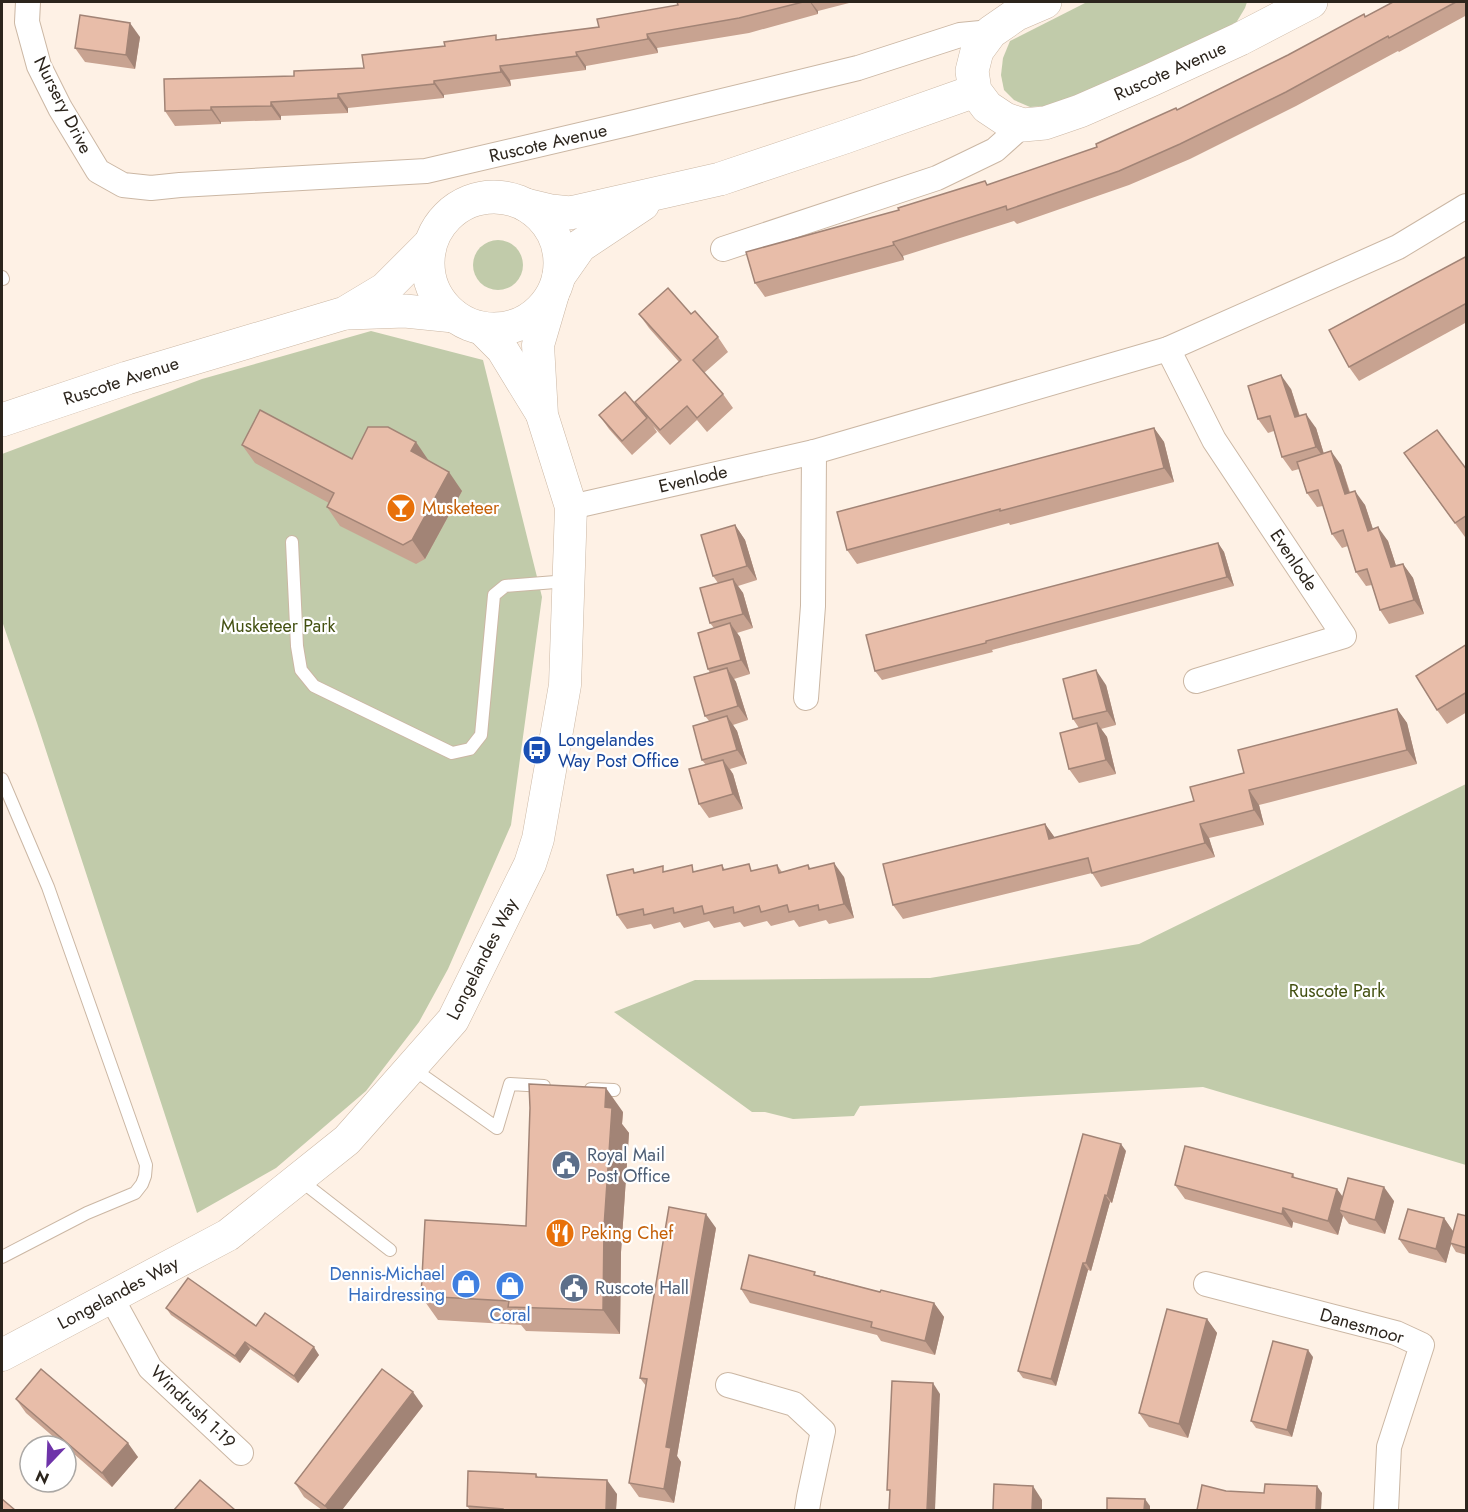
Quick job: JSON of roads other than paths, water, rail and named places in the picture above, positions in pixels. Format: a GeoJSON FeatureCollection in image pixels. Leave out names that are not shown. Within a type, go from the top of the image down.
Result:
{"type":"FeatureCollection","features":[{"type":"Feature","properties":{"kind":"main road","name":"Ruscote Avenue"},"geometry":{"type":"LineString","coordinates":[[2,420],[137,375],[345,313],[385,289],[429,245],[444,219],[468,201],[487,197],[508,198],[550,211],[570,213],[734,174],[975,91],[972,71],[977,51],[991,32],[1017,14],[1045,2]]}},
{"type":"Feature","properties":{"kind":"main road"},"geometry":{"type":"LineString","coordinates":[[1240,39],[1257,16],[1262,2]]}},
{"type":"Feature","properties":{"kind":"main road","name":"Ruscote Avenue"},"geometry":{"type":"LineString","coordinates":[[1023,125],[1045,123],[1080,111],[1240,39],[1311,2]]}},
{"type":"Feature","properties":{"kind":"main road"},"geometry":{"type":"LineString","coordinates":[[975,91],[987,107],[1005,119],[1023,125]]}},
{"type":"Feature","properties":{"kind":"main road","name":"Ruscote Avenue"},"geometry":{"type":"LineString","coordinates":[[345,313],[405,311],[502,329],[523,323],[540,311],[580,246],[660,193]]}},
{"type":"Feature","properties":{"kind":"main road","name":"Ruscote Avenue"},"geometry":{"type":"LineString","coordinates":[[526,205],[543,218],[554,235],[560,255],[556,285]]}},
{"type":"Feature","properties":{"kind":"main road","name":"Ruscote Avenue"},"geometry":{"type":"LineString","coordinates":[[429,245],[427,265],[430,284],[440,302],[467,322]]}},
{"type":"Feature","properties":{"kind":"street","name":"Nursery Drive"},"geometry":{"type":"LineString","coordinates":[[28,2],[27,22],[39,66],[60,108],[98,171]]}},
{"type":"Feature","properties":{"kind":"street","name":"Ruscote Avenue"},"geometry":{"type":"LineString","coordinates":[[98,171],[123,185],[151,188],[426,171],[858,68],[960,35],[991,32]]}},
{"type":"Feature","properties":{"kind":"street"},"geometry":{"type":"LineString","coordinates":[[723,249],[937,178],[995,150],[1023,125]]}},
{"type":"Feature","properties":{"kind":"street","name":"Evenlode"},"geometry":{"type":"LineString","coordinates":[[572,507],[814,452],[1168,349],[1398,247],[1467,206]]}},
{"type":"Feature","properties":{"kind":"street","name":"Longelandes Way"},"geometry":{"type":"LineString","coordinates":[[542,415],[538,345],[556,285]]}},
{"type":"Feature","properties":{"kind":"street","name":"Longelandes Way"},"geometry":{"type":"LineString","coordinates":[[2,1355],[228,1235],[347,1140],[453,1020],[530,864],[538,839],[565,685],[572,507],[542,415],[502,349],[467,322]]}},
{"type":"Feature","properties":{"kind":"street","name":"Evenlode"},"geometry":{"type":"LineString","coordinates":[[1168,349],[1214,440],[1344,636],[1196,681]]}},
{"type":"Feature","properties":{"kind":"street"},"geometry":{"type":"LineString","coordinates":[[806,698],[813,606],[814,452]]}},
{"type":"Feature","properties":{"kind":"street","name":"Danesmoor"},"geometry":{"type":"LineString","coordinates":[[1206,1284],[1395,1334],[1422,1345],[1389,1447],[1386,1510]]}},
{"type":"Feature","properties":{"kind":"street","name":"Windrush 1-19"},"geometry":{"type":"LineString","coordinates":[[111,1297],[150,1368],[241,1453]]}},
{"type":"Feature","properties":{"kind":"street"},"geometry":{"type":"LineString","coordinates":[[728,1385],[794,1404],[823,1431],[807,1510]]}},
{"type":"Feature","properties":{"kind":"lane"},"geometry":{"type":"LineString","coordinates":[[292,542],[297,646],[301,670],[314,686],[452,753],[470,749],[481,735],[494,595],[506,586],[569,581]]}},
{"type":"Feature","properties":{"kind":"lane"},"geometry":{"type":"LineString","coordinates":[[2,779],[48,887],[146,1165],[142,1184],[135,1193],[87,1214],[2,1257]]}},
{"type":"Feature","properties":{"kind":"lane"},"geometry":{"type":"LineString","coordinates":[[411,1067],[497,1128],[510,1084],[556,1087]]}},
{"type":"Feature","properties":{"kind":"lane"},"geometry":{"type":"LineString","coordinates":[[579,1088],[614,1090]]}},
{"type":"Feature","properties":{"kind":"lane"},"geometry":{"type":"LineString","coordinates":[[299,1179],[390,1250]]}},
{"type":"Feature","properties":{"kind":"place","name":"Musketeer"},"geometry":{"type":"Point","coordinates":[401,508]}},
{"type":"Feature","properties":{"kind":"place","name":"Longelandes Way Post Office"},"geometry":{"type":"Point","coordinates":[537,750]}},
{"type":"Feature","properties":{"kind":"place","name":"Royal Mail Post Office"},"geometry":{"type":"Point","coordinates":[566,1165]}},
{"type":"Feature","properties":{"kind":"place","name":"Peking Chef"},"geometry":{"type":"Point","coordinates":[560,1233]}},
{"type":"Feature","properties":{"kind":"place","name":"Dennis-Michael Hairdressing"},"geometry":{"type":"Point","coordinates":[466,1284]}},
{"type":"Feature","properties":{"kind":"place","name":"Coral"},"geometry":{"type":"Point","coordinates":[510,1286]}},
{"type":"Feature","properties":{"kind":"place","name":"Ruscote Hall"},"geometry":{"type":"Point","coordinates":[574,1288]}},
{"type":"Feature","properties":{"kind":"park label","name":"Musketeer Park"},"geometry":{"type":"Point","coordinates":[278,626]}},
{"type":"Feature","properties":{"kind":"park label","name":"Ruscote Park"},"geometry":{"type":"Point","coordinates":[1337,991]}}]}
